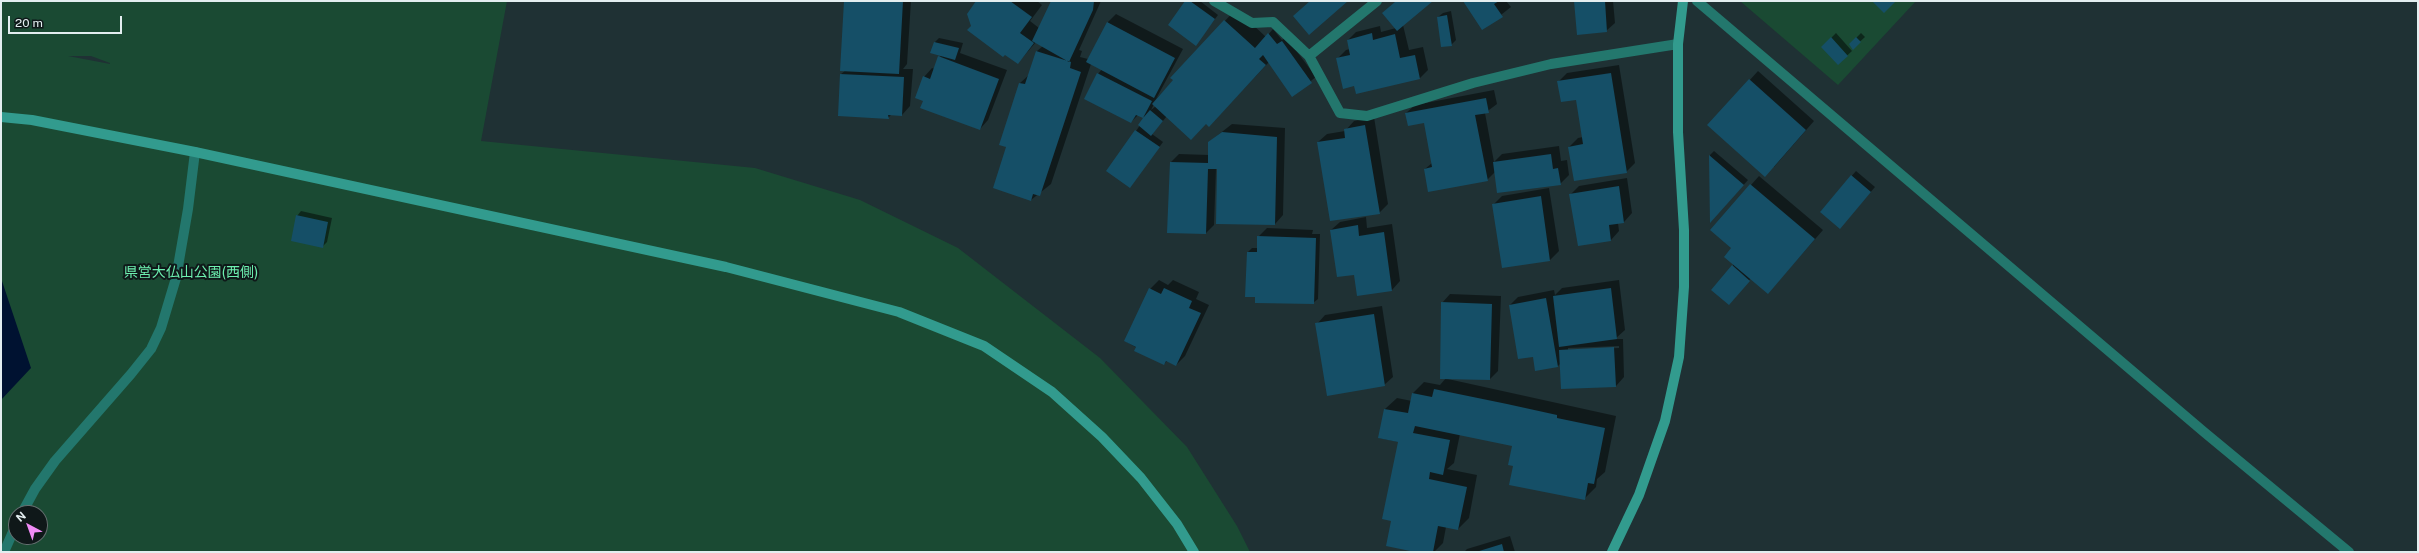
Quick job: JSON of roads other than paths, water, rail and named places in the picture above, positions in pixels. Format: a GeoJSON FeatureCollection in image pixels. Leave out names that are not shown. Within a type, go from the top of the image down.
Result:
{"type":"FeatureCollection","features":[{"type":"Feature","properties":{"kind":"street"},"geometry":{"type":"LineString","coordinates":[[1214,1],[1252,23],[1273,22],[1309,56],[1340,114],[1368,116],[1473,83],[1551,64],[1678,44]]}},
{"type":"Feature","properties":{"kind":"street"},"geometry":{"type":"LineString","coordinates":[[1309,56],[1376,1]]}},
{"type":"Feature","properties":{"kind":"street"},"geometry":{"type":"LineString","coordinates":[[1612,552],[1639,495],[1660,436],[1679,357],[1684,287],[1684,230],[1678,132],[1678,44],[1683,1]]}},
{"type":"Feature","properties":{"kind":"street"},"geometry":{"type":"LineString","coordinates":[[1697,1],[2204,432],[2349,552]]}},
{"type":"Feature","properties":{"kind":"street"},"geometry":{"type":"LineString","coordinates":[[1,117],[32,120],[195,152],[726,267],[899,312],[938,326],[984,346],[1052,392],[1102,437],[1140,478],[1177,524],[1194,552]]}},
{"type":"Feature","properties":{"kind":"street"},"geometry":{"type":"LineString","coordinates":[[26,505],[35,489],[55,461],[151,349],[161,328],[176,278],[188,209],[195,152]]}},
{"type":"Feature","properties":{"kind":"water"},"geometry":{"type":"Polygon","coordinates":[[[1,278],[31,368],[1,400],[1,278]]]}},
{"type":"Feature","properties":{"kind":"park label","name":"県営大仏山公園(西側)"},"geometry":{"type":"Point","coordinates":[191,273]}}]}
